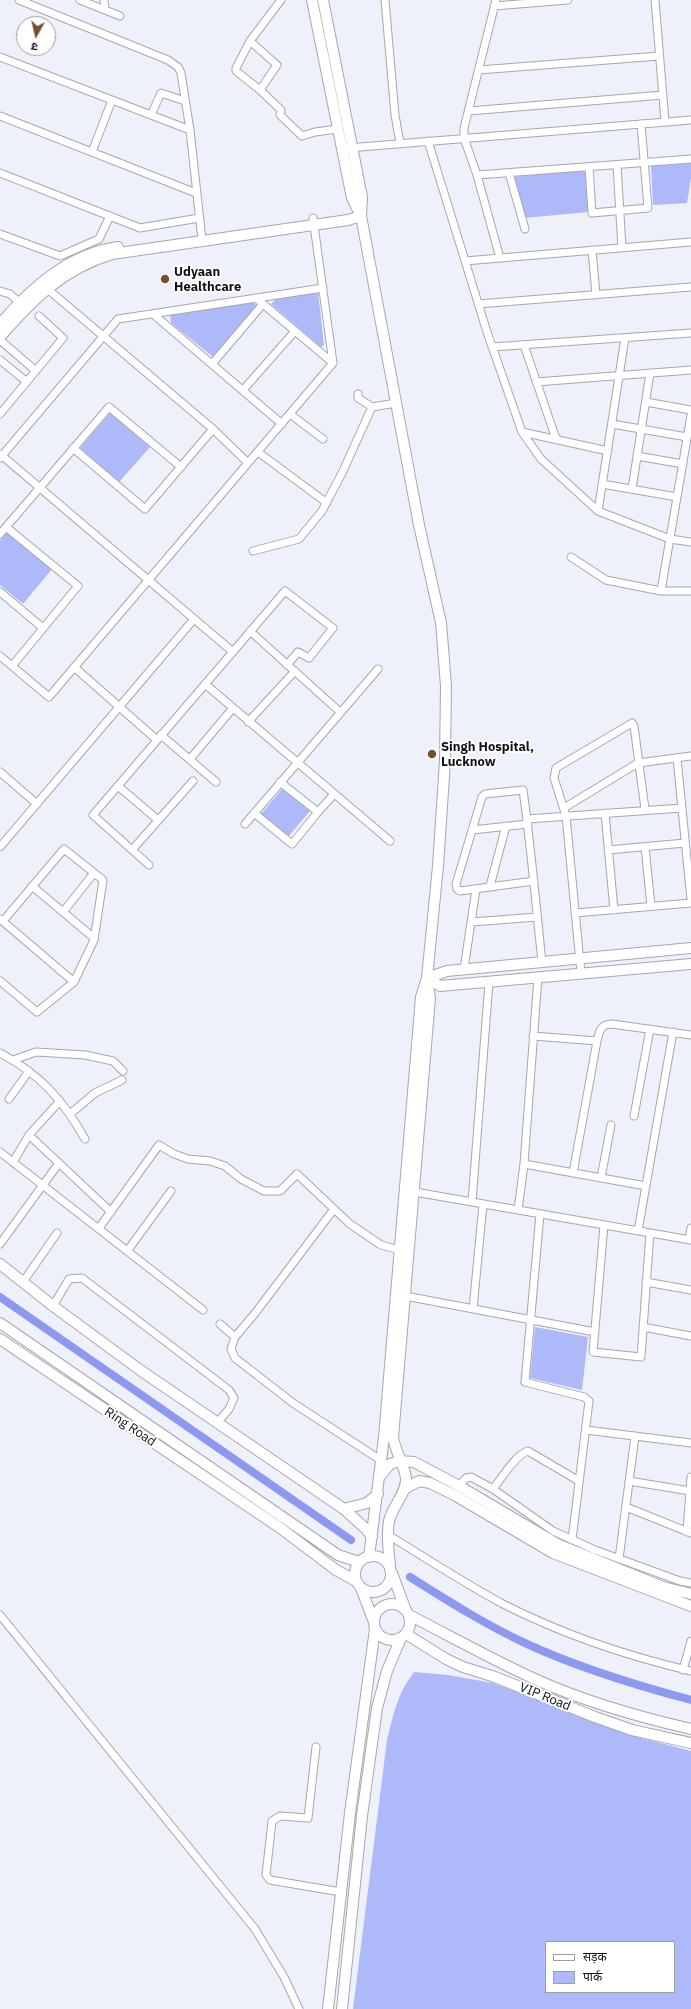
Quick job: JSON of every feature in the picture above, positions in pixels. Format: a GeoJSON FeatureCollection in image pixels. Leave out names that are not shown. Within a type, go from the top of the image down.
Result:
{"type":"FeatureCollection","features":[{"type":"Feature","properties":{"kind":"street"},"geometry":{"type":"LineString","coordinates":[[19,0],[173,63],[178,67],[181,73],[190,130],[202,237]]}},
{"type":"Feature","properties":{"kind":"street"},"geometry":{"type":"LineString","coordinates":[[80,0],[120,16]]}},
{"type":"Feature","properties":{"kind":"street"},"geometry":{"type":"LineString","coordinates":[[104,0],[105,10]]}},
{"type":"Feature","properties":{"kind":"street"},"geometry":{"type":"LineString","coordinates":[[281,0],[250,41],[236,70],[281,110],[280,115],[302,136],[315,132],[338,129]]}},
{"type":"Feature","properties":{"kind":"street"},"geometry":{"type":"LineString","coordinates":[[312,0],[338,129],[347,148]]}},
{"type":"Feature","properties":{"kind":"street"},"geometry":{"type":"LineString","coordinates":[[323,0],[347,148],[352,198],[361,216],[419,525],[441,623],[446,686],[443,791],[438,866],[427,978],[430,998],[382,1461],[369,1557]]}},
{"type":"Feature","properties":{"kind":"street"},"geometry":{"type":"LineString","coordinates":[[385,0],[395,115],[400,144]]}},
{"type":"Feature","properties":{"kind":"street"},"geometry":{"type":"LineString","coordinates":[[500,258],[477,175],[464,138],[469,110],[495,3],[568,0]]}},
{"type":"Feature","properties":{"kind":"street"},"geometry":{"type":"LineString","coordinates":[[655,0],[665,122]]}},
{"type":"Feature","properties":{"kind":"street"},"geometry":{"type":"LineString","coordinates":[[250,41],[277,65],[260,90]]}},
{"type":"Feature","properties":{"kind":"street"},"geometry":{"type":"LineString","coordinates":[[479,70],[659,56]]}},
{"type":"Feature","properties":{"kind":"street"},"geometry":{"type":"LineString","coordinates":[[0,57],[190,130]]}},
{"type":"Feature","properties":{"kind":"street"},"geometry":{"type":"LineString","coordinates":[[151,115],[161,93],[185,100]]}},
{"type":"Feature","properties":{"kind":"street"},"geometry":{"type":"LineString","coordinates":[[469,110],[663,95]]}},
{"type":"Feature","properties":{"kind":"street"},"geometry":{"type":"LineString","coordinates":[[92,152],[112,100]]}},
{"type":"Feature","properties":{"kind":"street"},"geometry":{"type":"LineString","coordinates":[[0,116],[196,193]]}},
{"type":"Feature","properties":{"kind":"street"},"geometry":{"type":"LineString","coordinates":[[347,148],[691,120]]}},
{"type":"Feature","properties":{"kind":"street"},"geometry":{"type":"LineString","coordinates":[[589,167],[592,213],[648,208],[641,124]]}},
{"type":"Feature","properties":{"kind":"street"},"geometry":{"type":"LineString","coordinates":[[428,141],[492,348],[522,432],[541,459],[598,511],[670,539],[691,542]]}},
{"type":"Feature","properties":{"kind":"street"},"geometry":{"type":"LineString","coordinates":[[477,175],[691,159]]}},
{"type":"Feature","properties":{"kind":"street"},"geometry":{"type":"LineString","coordinates":[[616,164],[622,248]]}},
{"type":"Feature","properties":{"kind":"street"},"geometry":{"type":"LineString","coordinates":[[0,173],[140,228],[199,218]]}},
{"type":"Feature","properties":{"kind":"street"},"geometry":{"type":"LineString","coordinates":[[509,173],[526,229]]}},
{"type":"Feature","properties":{"kind":"street"},"geometry":{"type":"LineString","coordinates":[[0,234],[60,256],[99,239],[110,216]]}},
{"type":"Feature","properties":{"kind":"street"},"geometry":{"type":"LineString","coordinates":[[0,324],[19,302],[44,286],[92,260],[105,256],[202,237],[313,222],[348,220],[361,216]]}},
{"type":"Feature","properties":{"kind":"street"},"geometry":{"type":"LineString","coordinates":[[0,656],[49,697],[333,363],[313,222]]}},
{"type":"Feature","properties":{"kind":"street"},"geometry":{"type":"LineString","coordinates":[[465,261],[691,242]]}},
{"type":"Feature","properties":{"kind":"street"},"geometry":{"type":"LineString","coordinates":[[592,250],[596,295]]}},
{"type":"Feature","properties":{"kind":"street"},"geometry":{"type":"LineString","coordinates":[[44,286],[213,430],[248,463]]}},
{"type":"Feature","properties":{"kind":"street"},"geometry":{"type":"LineString","coordinates":[[36,371],[0,338],[44,286]]}},
{"type":"Feature","properties":{"kind":"street"},"geometry":{"type":"LineString","coordinates":[[478,304],[691,287]]}},
{"type":"Feature","properties":{"kind":"street"},"geometry":{"type":"LineString","coordinates":[[233,652],[40,487],[1,456],[118,319],[323,288]]}},
{"type":"Feature","properties":{"kind":"street"},"geometry":{"type":"LineString","coordinates":[[0,291],[10,294],[19,302]]}},
{"type":"Feature","properties":{"kind":"street"},"geometry":{"type":"LineString","coordinates":[[256,298],[333,363]]}},
{"type":"Feature","properties":{"kind":"street"},"geometry":{"type":"LineString","coordinates":[[212,364],[263,304]]}},
{"type":"Feature","properties":{"kind":"street"},"geometry":{"type":"LineString","coordinates":[[153,314],[282,424]]}},
{"type":"Feature","properties":{"kind":"street"},"geometry":{"type":"LineString","coordinates":[[0,414],[63,338],[39,316]]}},
{"type":"Feature","properties":{"kind":"street"},"geometry":{"type":"LineString","coordinates":[[243,390],[295,331]]}},
{"type":"Feature","properties":{"kind":"street"},"geometry":{"type":"LineString","coordinates":[[492,348],[691,333]]}},
{"type":"Feature","properties":{"kind":"street"},"geometry":{"type":"LineString","coordinates":[[598,511],[625,338]]}},
{"type":"Feature","properties":{"kind":"street"},"geometry":{"type":"LineString","coordinates":[[524,345],[556,439]]}},
{"type":"Feature","properties":{"kind":"street"},"geometry":{"type":"LineString","coordinates":[[0,360],[26,382]]}},
{"type":"Feature","properties":{"kind":"street"},"geometry":{"type":"LineString","coordinates":[[536,382],[691,370]]}},
{"type":"Feature","properties":{"kind":"street"},"geometry":{"type":"LineString","coordinates":[[632,489],[650,373]]}},
{"type":"Feature","properties":{"kind":"street"},"geometry":{"type":"LineString","coordinates":[[358,394],[358,398],[372,407],[396,404]]}},
{"type":"Feature","properties":{"kind":"street"},"geometry":{"type":"LineString","coordinates":[[646,402],[691,410]]}},
{"type":"Feature","properties":{"kind":"street"},"geometry":{"type":"LineString","coordinates":[[0,534],[109,407],[181,467]]}},
{"type":"Feature","properties":{"kind":"street"},"geometry":{"type":"LineString","coordinates":[[253,551],[299,539],[327,503],[372,407]]}},
{"type":"Feature","properties":{"kind":"street"},"geometry":{"type":"LineString","coordinates":[[290,414],[323,439]]}},
{"type":"Feature","properties":{"kind":"street"},"geometry":{"type":"LineString","coordinates":[[661,591],[691,415]]}},
{"type":"Feature","properties":{"kind":"street"},"geometry":{"type":"LineString","coordinates":[[612,424],[687,437]]}},
{"type":"Feature","properties":{"kind":"street"},"geometry":{"type":"LineString","coordinates":[[73,448],[145,509],[213,430]]}},
{"type":"Feature","properties":{"kind":"street"},"geometry":{"type":"LineString","coordinates":[[522,432],[608,451]]}},
{"type":"Feature","properties":{"kind":"street"},"geometry":{"type":"LineString","coordinates":[[258,452],[327,503]]}},
{"type":"Feature","properties":{"kind":"street"},"geometry":{"type":"LineString","coordinates":[[637,456],[683,464]]}},
{"type":"Feature","properties":{"kind":"street"},"geometry":{"type":"LineString","coordinates":[[602,484],[677,497]]}},
{"type":"Feature","properties":{"kind":"street"},"geometry":{"type":"LineString","coordinates":[[6,526],[78,586],[12,666]]}},
{"type":"Feature","properties":{"kind":"street"},"geometry":{"type":"LineString","coordinates":[[571,557],[606,580],[661,591],[691,591]]}},
{"type":"Feature","properties":{"kind":"street"},"geometry":{"type":"LineString","coordinates":[[149,865],[93,815],[285,591],[333,628],[309,658],[298,652],[287,665]]}},
{"type":"Feature","properties":{"kind":"street"},"geometry":{"type":"LineString","coordinates":[[0,592],[43,628]]}},
{"type":"Feature","properties":{"kind":"street"},"geometry":{"type":"LineString","coordinates":[[0,847],[194,619]]}},
{"type":"Feature","properties":{"kind":"street"},"geometry":{"type":"LineString","coordinates":[[250,632],[340,712]]}},
{"type":"Feature","properties":{"kind":"street"},"geometry":{"type":"LineString","coordinates":[[74,667],[119,707],[190,759],[216,782]]}},
{"type":"Feature","properties":{"kind":"street"},"geometry":{"type":"LineString","coordinates":[[245,824],[296,762],[378,669]]}},
{"type":"Feature","properties":{"kind":"street"},"geometry":{"type":"LineString","coordinates":[[248,722],[295,671]]}},
{"type":"Feature","properties":{"kind":"street"},"geometry":{"type":"LineString","coordinates":[[204,684],[390,841]]}},
{"type":"Feature","properties":{"kind":"street"},"geometry":{"type":"LineString","coordinates":[[190,759],[233,708]]}},
{"type":"Feature","properties":{"kind":"street"},"geometry":{"type":"LineString","coordinates":[[581,974],[566,816],[554,778],[556,768],[632,723],[634,726],[645,809]]}},
{"type":"Feature","properties":{"kind":"street"},"geometry":{"type":"LineString","coordinates":[[564,808],[638,763],[691,756]]}},
{"type":"Feature","properties":{"kind":"street"},"geometry":{"type":"LineString","coordinates":[[575,913],[691,902],[677,758]]}},
{"type":"Feature","properties":{"kind":"street"},"geometry":{"type":"LineString","coordinates":[[0,772],[37,804]]}},
{"type":"Feature","properties":{"kind":"street"},"geometry":{"type":"LineString","coordinates":[[132,850],[193,781]]}},
{"type":"Feature","properties":{"kind":"street"},"geometry":{"type":"LineString","coordinates":[[280,782],[318,812]]}},
{"type":"Feature","properties":{"kind":"street"},"geometry":{"type":"LineString","coordinates":[[118,786],[158,820]]}},
{"type":"Feature","properties":{"kind":"street"},"geometry":{"type":"LineString","coordinates":[[534,881],[460,891],[457,889],[456,884],[482,797],[488,792],[523,790],[534,881],[542,962]]}},
{"type":"Feature","properties":{"kind":"street"},"geometry":{"type":"LineString","coordinates":[[254,813],[292,844],[334,794]]}},
{"type":"Feature","properties":{"kind":"street"},"geometry":{"type":"LineString","coordinates":[[472,830],[566,816],[645,809],[682,808]]}},
{"type":"Feature","properties":{"kind":"street"},"geometry":{"type":"LineString","coordinates":[[605,813],[614,910]]}},
{"type":"Feature","properties":{"kind":"street"},"geometry":{"type":"LineString","coordinates":[[490,886],[506,826]]}},
{"type":"Feature","properties":{"kind":"street"},"geometry":{"type":"LineString","coordinates":[[608,850],[686,843]]}},
{"type":"Feature","properties":{"kind":"street"},"geometry":{"type":"LineString","coordinates":[[646,847],[651,906]]}},
{"type":"Feature","properties":{"kind":"street"},"geometry":{"type":"LineString","coordinates":[[0,981],[37,1012],[74,982],[94,938],[103,880],[64,849],[1,920],[74,982]]}},
{"type":"Feature","properties":{"kind":"street"},"geometry":{"type":"LineString","coordinates":[[63,912],[94,873]]}},
{"type":"Feature","properties":{"kind":"street"},"geometry":{"type":"LineString","coordinates":[[32,886],[94,938]]}},
{"type":"Feature","properties":{"kind":"street"},"geometry":{"type":"LineString","coordinates":[[464,969],[476,889]]}},
{"type":"Feature","properties":{"kind":"street"},"geometry":{"type":"LineString","coordinates":[[472,922],[537,917]]}},
{"type":"Feature","properties":{"kind":"street"},"geometry":{"type":"LineString","coordinates":[[427,978],[447,970],[691,948]]}},
{"type":"Feature","properties":{"kind":"street"},"geometry":{"type":"LineString","coordinates":[[427,978],[440,986],[691,964]]}},
{"type":"Feature","properties":{"kind":"street"},"geometry":{"type":"LineString","coordinates":[[518,1210],[524,1164],[538,977]]}},
{"type":"Feature","properties":{"kind":"street"},"geometry":{"type":"LineString","coordinates":[[472,1202],[489,982]]}},
{"type":"Feature","properties":{"kind":"street"},"geometry":{"type":"LineString","coordinates":[[573,1173],[597,1041],[601,1028],[606,1024],[691,1035]]}},
{"type":"Feature","properties":{"kind":"street"},"geometry":{"type":"LineString","coordinates":[[634,1116],[650,1029]]}},
{"type":"Feature","properties":{"kind":"street"},"geometry":{"type":"LineString","coordinates":[[638,1231],[673,1032]]}},
{"type":"Feature","properties":{"kind":"street"},"geometry":{"type":"LineString","coordinates":[[533,1036],[597,1041]]}},
{"type":"Feature","properties":{"kind":"street"},"geometry":{"type":"LineString","coordinates":[[13,1060],[36,1052],[85,1055],[114,1061],[123,1071]]}},
{"type":"Feature","properties":{"kind":"street"},"geometry":{"type":"LineString","coordinates":[[0,1053],[29,1071],[60,1101],[70,1114],[84,1140]]}},
{"type":"Feature","properties":{"kind":"street"},"geometry":{"type":"LineString","coordinates":[[9,1099],[29,1071]]}},
{"type":"Feature","properties":{"kind":"street"},"geometry":{"type":"LineString","coordinates":[[70,1114],[95,1093],[122,1080]]}},
{"type":"Feature","properties":{"kind":"street"},"geometry":{"type":"LineString","coordinates":[[13,1162],[29,1135],[60,1101]]}},
{"type":"Feature","properties":{"kind":"street"},"geometry":{"type":"LineString","coordinates":[[601,1178],[611,1125]]}},
{"type":"Feature","properties":{"kind":"street"},"geometry":{"type":"LineString","coordinates":[[29,1135],[111,1212]]}},
{"type":"Feature","properties":{"kind":"street"},"geometry":{"type":"LineString","coordinates":[[99,1228],[159,1145],[174,1154],[188,1159],[210,1161],[225,1166],[241,1179],[264,1191],[280,1191],[297,1174],[350,1224],[381,1245],[400,1250]]}},
{"type":"Feature","properties":{"kind":"street"},"geometry":{"type":"LineString","coordinates":[[0,1152],[128,1250],[203,1310]]}},
{"type":"Feature","properties":{"kind":"street"},"geometry":{"type":"LineString","coordinates":[[0,1244],[59,1163]]}},
{"type":"Feature","properties":{"kind":"street"},"geometry":{"type":"LineString","coordinates":[[524,1164],[646,1186]]}},
{"type":"Feature","properties":{"kind":"street"},"geometry":{"type":"LineString","coordinates":[[128,1250],[171,1191]]}},
{"type":"Feature","properties":{"kind":"street"},"geometry":{"type":"LineString","coordinates":[[409,1191],[690,1240],[691,1228]]}},
{"type":"Feature","properties":{"kind":"street"},"geometry":{"type":"LineString","coordinates":[[358,1585],[374,1593],[382,1591],[391,1580],[388,1535],[389,1521],[396,1502],[404,1489],[406,1478],[392,1437],[400,1295],[400,1250],[409,1191]]}},
{"type":"Feature","properties":{"kind":"street"},"geometry":{"type":"LineString","coordinates":[[473,1309],[483,1204]]}},
{"type":"Feature","properties":{"kind":"street"},"geometry":{"type":"LineString","coordinates":[[334,1209],[256,1312],[235,1337],[231,1348],[235,1358],[293,1403],[382,1461]]}},
{"type":"Feature","properties":{"kind":"street"},"geometry":{"type":"LineString","coordinates":[[540,1214],[525,1382],[584,1396],[589,1401],[572,1540]]}},
{"type":"Feature","properties":{"kind":"street"},"geometry":{"type":"LineString","coordinates":[[604,1225],[593,1352],[641,1357],[650,1233]]}},
{"type":"Feature","properties":{"kind":"street"},"geometry":{"type":"LineString","coordinates":[[23,1282],[58,1233]]}},
{"type":"Feature","properties":{"kind":"street"},"geometry":{"type":"LineString","coordinates":[[0,1264],[53,1306],[140,1370],[344,1509],[366,1529],[372,1538]]}},
{"type":"Feature","properties":{"kind":"street"},"geometry":{"type":"LineString","coordinates":[[53,1306],[69,1279],[82,1278],[229,1390],[234,1398],[229,1410],[217,1423]]}},
{"type":"Feature","properties":{"kind":"street"},"geometry":{"type":"LineString","coordinates":[[646,1282],[691,1290]]}},
{"type":"Feature","properties":{"kind":"street"},"geometry":{"type":"LineString","coordinates":[[400,1295],[595,1332]]}},
{"type":"Feature","properties":{"kind":"street"},"geometry":{"type":"LineString","coordinates":[[0,1323],[338,1555],[359,1562]]}},
{"type":"Feature","properties":{"kind":"street"},"geometry":{"type":"LineString","coordinates":[[220,1324],[235,1337]]}},
{"type":"Feature","properties":{"kind":"street"},"geometry":{"type":"LineString","coordinates":[[643,1327],[691,1336]]}},
{"type":"Feature","properties":{"kind":"street","name":"Ring Road"},"geometry":{"type":"LineString","coordinates":[[0,1339],[260,1516],[279,1527],[358,1585]]}},
{"type":"Feature","properties":{"kind":"street"},"geometry":{"type":"LineString","coordinates":[[586,1430],[691,1443]]}},
{"type":"Feature","properties":{"kind":"street"},"geometry":{"type":"LineString","coordinates":[[619,1559],[635,1436]]}},
{"type":"Feature","properties":{"kind":"street"},"geometry":{"type":"LineString","coordinates":[[493,1489],[516,1460],[524,1452],[528,1451],[579,1481]]}},
{"type":"Feature","properties":{"kind":"street"},"geometry":{"type":"LineString","coordinates":[[380,1477],[383,1470],[390,1464],[400,1461],[414,1462],[459,1486],[559,1545],[662,1586],[691,1594]]}},
{"type":"Feature","properties":{"kind":"street"},"geometry":{"type":"LineString","coordinates":[[459,1486],[466,1478],[471,1477],[493,1489],[554,1531],[572,1540],[619,1559],[680,1581],[691,1583]]}},
{"type":"Feature","properties":{"kind":"street"},"geometry":{"type":"LineString","coordinates":[[626,1507],[689,1533],[691,1477]]}},
{"type":"Feature","properties":{"kind":"street"},"geometry":{"type":"LineString","coordinates":[[404,1489],[419,1481],[430,1483],[456,1496],[553,1554],[691,1606]]}},
{"type":"Feature","properties":{"kind":"street"},"geometry":{"type":"LineString","coordinates":[[629,1482],[690,1491]]}},
{"type":"Feature","properties":{"kind":"street"},"geometry":{"type":"LineString","coordinates":[[344,1509],[367,1503],[378,1494]]}},
{"type":"Feature","properties":{"kind":"street"},"geometry":{"type":"LineString","coordinates":[[388,1535],[502,1603],[557,1629],[660,1664],[691,1671]]}},
{"type":"Feature","properties":{"kind":"street"},"geometry":{"type":"LineString","coordinates":[[342,2009],[362,1816],[377,1708],[387,1671],[411,1621],[386,1560],[380,1557],[369,1557],[359,1562],[354,1575],[379,1635],[386,1639],[393,1640],[403,1636]]}},
{"type":"Feature","properties":{"kind":"street"},"geometry":{"type":"LineString","coordinates":[[328,2009],[350,1814],[374,1626],[374,1615],[384,1605],[398,1604],[407,1611]]}},
{"type":"Feature","properties":{"kind":"street","name":"VIP Road"},"geometry":{"type":"LineString","coordinates":[[407,1611],[483,1654],[538,1681],[631,1713],[691,1729]]}},
{"type":"Feature","properties":{"kind":"street"},"geometry":{"type":"LineString","coordinates":[[0,1615],[255,1928],[284,1977],[299,2009]]}},
{"type":"Feature","properties":{"kind":"street","name":"VIP Road"},"geometry":{"type":"LineString","coordinates":[[403,1636],[462,1667],[496,1677],[595,1717],[632,1730],[691,1743]]}},
{"type":"Feature","properties":{"kind":"street"},"geometry":{"type":"LineString","coordinates":[[683,1670],[691,1641]]}},
{"type":"Feature","properties":{"kind":"street"},"geometry":{"type":"LineString","coordinates":[[316,1746],[308,1818],[280,1816],[272,1821],[266,1875],[270,1880],[341,1892]]}},
{"type":"Feature","properties":{"kind":"green space"},"geometry":{"type":"Polygon","coordinates":[[[691,163],[691,178],[687,203],[653,205],[651,166],[691,163]]]}},
{"type":"Feature","properties":{"kind":"green space"},"geometry":{"type":"Polygon","coordinates":[[[586,170],[588,212],[524,218],[512,177],[586,170]]]}},
{"type":"Feature","properties":{"kind":"green space"},"geometry":{"type":"Polygon","coordinates":[[[318,292],[324,345],[321,347],[271,304],[276,299],[318,292]]]}},
{"type":"Feature","properties":{"kind":"green space"},"geometry":{"type":"Polygon","coordinates":[[[253,302],[257,306],[213,357],[171,323],[170,315],[253,302]]]}},
{"type":"Feature","properties":{"kind":"green space"},"geometry":{"type":"Polygon","coordinates":[[[110,413],[150,447],[119,482],[80,448],[110,413]]]}},
{"type":"Feature","properties":{"kind":"green space"},"geometry":{"type":"Polygon","coordinates":[[[7,532],[52,569],[23,604],[0,585],[0,540],[7,532]]]}},
{"type":"Feature","properties":{"kind":"green space"},"geometry":{"type":"Polygon","coordinates":[[[283,788],[310,811],[288,837],[261,814],[283,788]]]}},
{"type":"Feature","properties":{"kind":"green space"},"geometry":{"type":"Polygon","coordinates":[[[535,1327],[588,1337],[582,1390],[530,1378],[535,1327]]]}},
{"type":"Feature","properties":{"kind":"green space"},"geometry":{"type":"Polygon","coordinates":[[[414,1672],[448,1675],[493,1683],[631,1735],[691,1751],[691,2009],[353,2009],[387,1740],[397,1704],[404,1688],[414,1672]]]}},
{"type":"Feature","properties":{"kind":"waterway"},"geometry":{"type":"LineString","coordinates":[[0,1297],[351,1540]]}},
{"type":"Feature","properties":{"kind":"waterway"},"geometry":{"type":"LineString","coordinates":[[410,1577],[482,1621],[547,1653],[608,1675],[691,1700]]}},
{"type":"Feature","properties":{"kind":"place","name":"Udyaan Healthcare"},"geometry":{"type":"Point","coordinates":[165,279]}},
{"type":"Feature","properties":{"kind":"place","name":"Singh Hospital, Lucknow"},"geometry":{"type":"Point","coordinates":[432,754]}}]}
